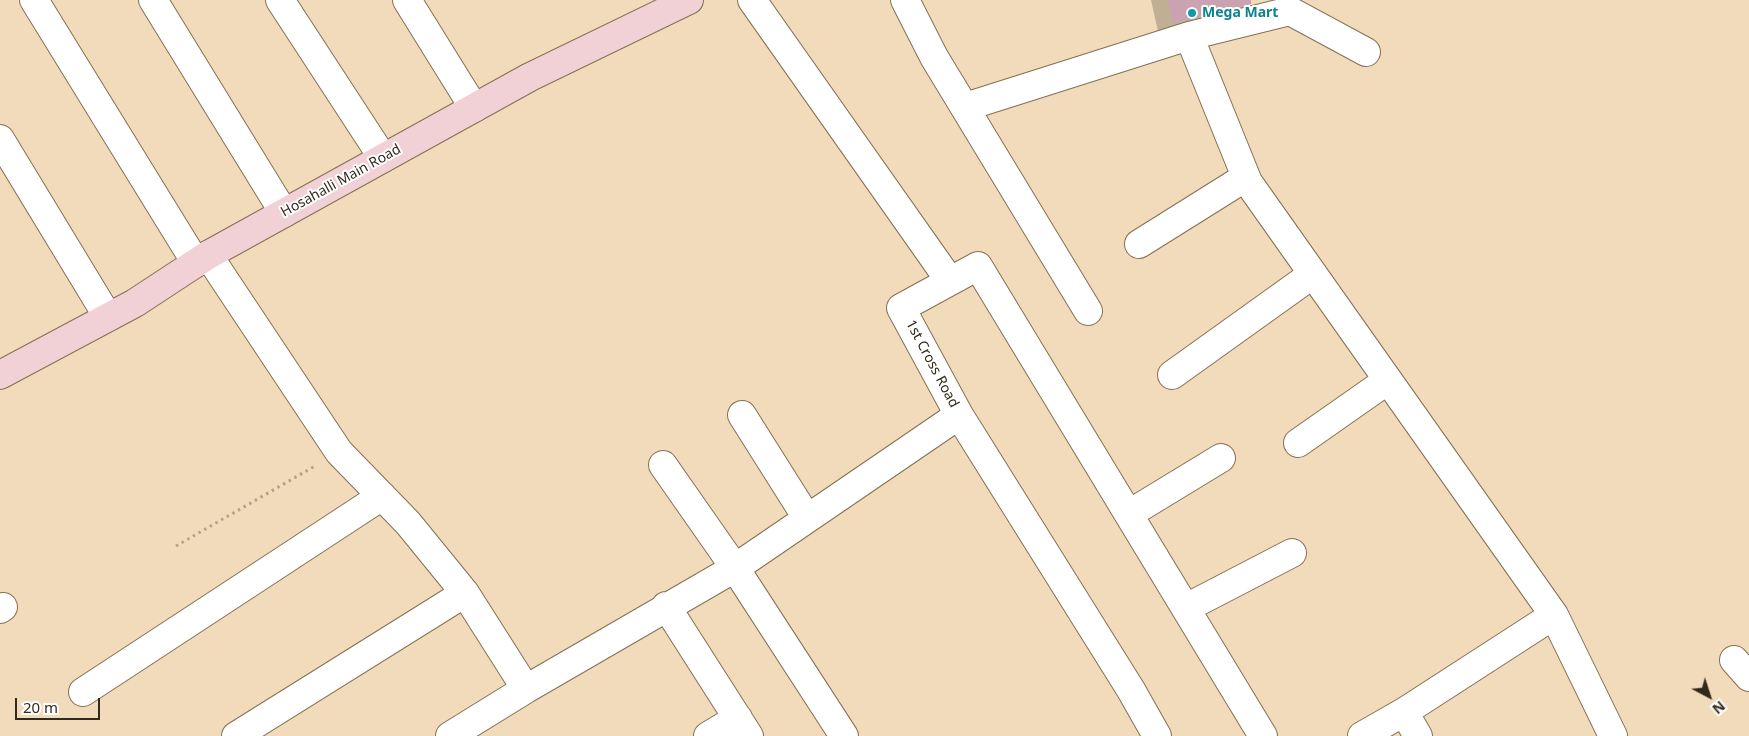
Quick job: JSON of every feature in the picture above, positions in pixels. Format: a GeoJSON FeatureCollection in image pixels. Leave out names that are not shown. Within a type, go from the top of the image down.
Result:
{"type":"FeatureCollection","features":[{"type":"Feature","properties":{"kind":"street"},"geometry":{"type":"LineString","coordinates":[[34,0],[202,259],[339,452],[408,523],[465,593],[526,689]]}},
{"type":"Feature","properties":{"kind":"street"},"geometry":{"type":"LineString","coordinates":[[153,0],[284,213]]}},
{"type":"Feature","properties":{"kind":"street"},"geometry":{"type":"LineString","coordinates":[[280,0],[383,158]]}},
{"type":"Feature","properties":{"kind":"street"},"geometry":{"type":"LineString","coordinates":[[407,0],[474,108]]}},
{"type":"Feature","properties":{"kind":"street","name":"Hosahalli Main Road"},"geometry":{"type":"LineString","coordinates":[[2,369],[135,303],[202,259],[530,77],[689,0]]}},
{"type":"Feature","properties":{"kind":"street"},"geometry":{"type":"LineString","coordinates":[[752,0],[950,281],[978,266],[1263,736]]}},
{"type":"Feature","properties":{"kind":"street"},"geometry":{"type":"LineString","coordinates":[[905,0],[934,57],[1088,311]]}},
{"type":"Feature","properties":{"kind":"street"},"geometry":{"type":"LineString","coordinates":[[965,107],[1189,36],[1290,11],[1366,52]]}},
{"type":"Feature","properties":{"kind":"street"},"geometry":{"type":"LineString","coordinates":[[1189,36],[1248,182],[1554,615],[1614,736]]}},
{"type":"Feature","properties":{"kind":"street"},"geometry":{"type":"LineString","coordinates":[[0,139],[108,317]]}},
{"type":"Feature","properties":{"kind":"street"},"geometry":{"type":"LineString","coordinates":[[1139,244],[1246,177]]}},
{"type":"Feature","properties":{"kind":"street"},"geometry":{"type":"LineString","coordinates":[[1172,375],[1313,274]]}},
{"type":"Feature","properties":{"kind":"street","name":"1st Cross Road"},"geometry":{"type":"LineString","coordinates":[[950,281],[901,308],[959,415],[1126,681],[1157,736]]}},
{"type":"Feature","properties":{"kind":"street"},"geometry":{"type":"LineString","coordinates":[[1298,443],[1388,380]]}},
{"type":"Feature","properties":{"kind":"street"},"geometry":{"type":"LineString","coordinates":[[742,415],[807,518]]}},
{"type":"Feature","properties":{"kind":"street"},"geometry":{"type":"LineString","coordinates":[[450,736],[666,606],[735,568],[959,415]]}},
{"type":"Feature","properties":{"kind":"street"},"geometry":{"type":"LineString","coordinates":[[1129,514],[1221,458]]}},
{"type":"Feature","properties":{"kind":"street"},"geometry":{"type":"LineString","coordinates":[[662,465],[735,568],[844,736]]}},
{"type":"Feature","properties":{"kind":"street"},"geometry":{"type":"LineString","coordinates":[[82,692],[382,496]]}},
{"type":"Feature","properties":{"kind":"street"},"geometry":{"type":"LineString","coordinates":[[1186,608],[1292,553]]}},
{"type":"Feature","properties":{"kind":"street"},"geometry":{"type":"LineString","coordinates":[[236,736],[465,593]]}},
{"type":"Feature","properties":{"kind":"street"},"geometry":{"type":"LineString","coordinates":[[666,606],[744,727],[708,736]]}},
{"type":"Feature","properties":{"kind":"street"},"geometry":{"type":"LineString","coordinates":[[1362,736],[1404,712],[1554,615]]}},
{"type":"Feature","properties":{"kind":"street"},"geometry":{"type":"LineString","coordinates":[[1404,712],[1418,736]]}},
{"type":"Feature","properties":{"kind":"path"},"geometry":{"type":"LineString","coordinates":[[176,546],[339,452]]}},
{"type":"Feature","properties":{"kind":"building","name":"Mega Mart"},"geometry":{"type":"Polygon","coordinates":[[[1168,0],[1251,0],[1251,4],[1173,23],[1168,0]]]}},
{"type":"Feature","properties":{"kind":"place","name":"Mega Mart"},"geometry":{"type":"Point","coordinates":[1192,13]}}]}
